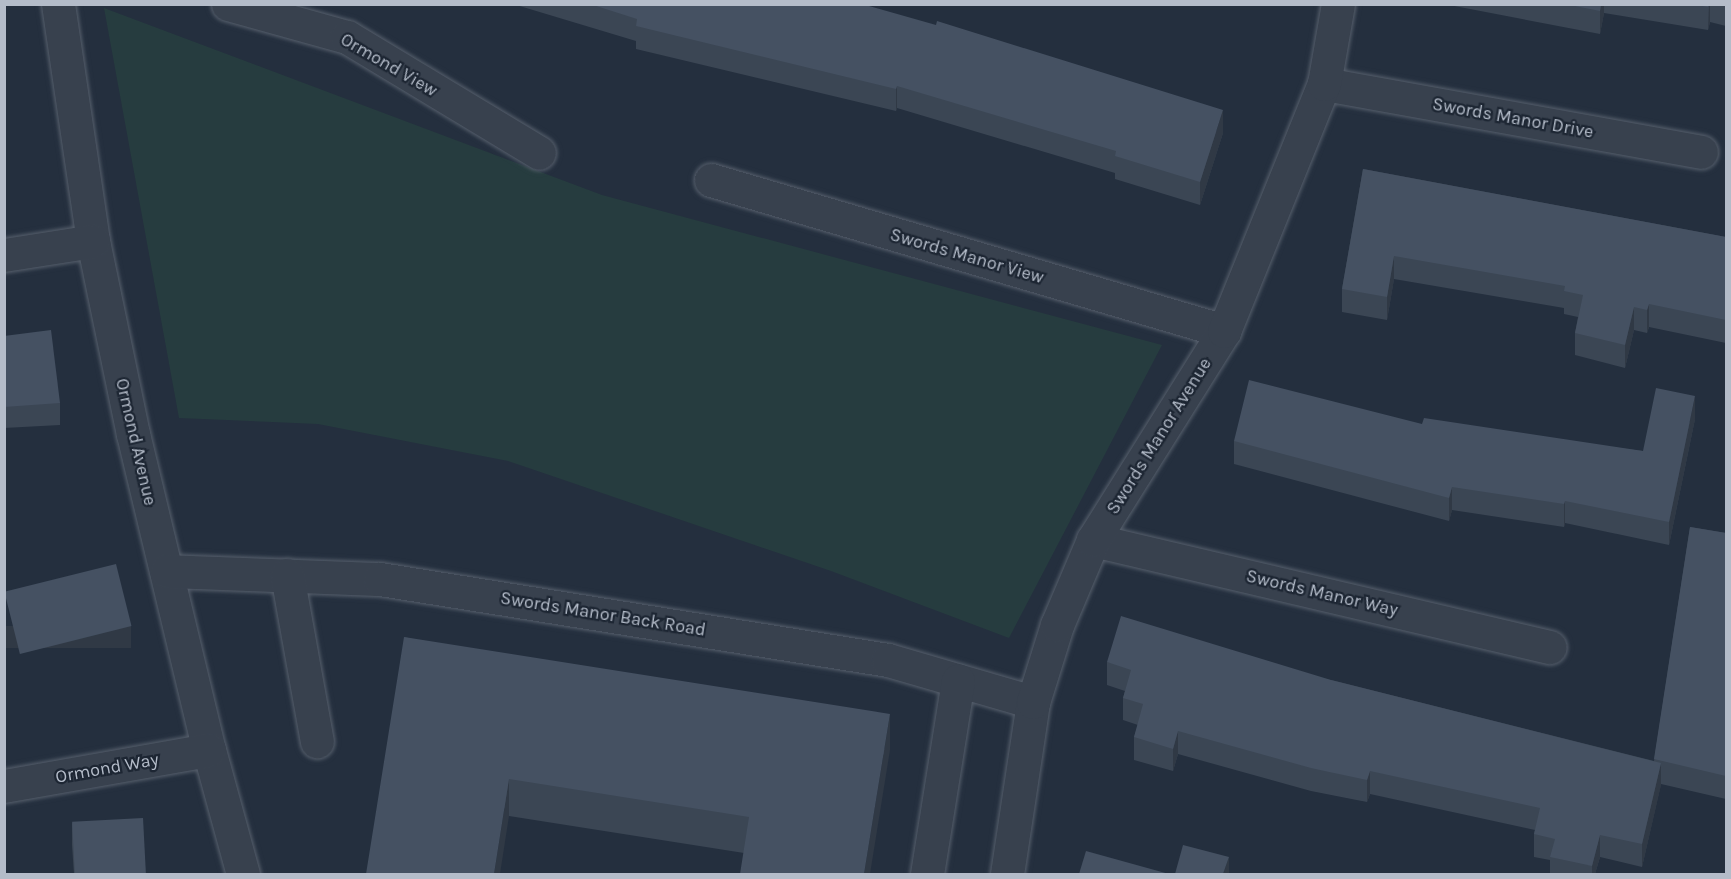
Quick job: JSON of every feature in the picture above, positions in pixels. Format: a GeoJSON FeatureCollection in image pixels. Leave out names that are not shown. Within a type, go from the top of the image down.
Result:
{"type":"FeatureCollection","features":[{"type":"Feature","properties":{"kind":"street","name":"Ormond Avenue"},"geometry":{"type":"LineString","coordinates":[[58,4],[93,241],[166,571],[209,750],[243,874]]}},
{"type":"Feature","properties":{"kind":"street","name":"Ormond View"},"geometry":{"type":"LineString","coordinates":[[228,4],[347,37],[539,153]]}},
{"type":"Feature","properties":{"kind":"street","name":"Swords Manor Avenue"},"geometry":{"type":"LineString","coordinates":[[1007,874],[1033,702],[1057,624],[1093,540],[1224,332],[1324,84],[1338,4]]}},
{"type":"Feature","properties":{"kind":"street","name":"Swords Manor Drive"},"geometry":{"type":"LineString","coordinates":[[1324,84],[1701,152]]}},
{"type":"Feature","properties":{"kind":"street","name":"Swords Manor View"},"geometry":{"type":"LineString","coordinates":[[711,180],[1224,332]]}},
{"type":"Feature","properties":{"kind":"street"},"geometry":{"type":"LineString","coordinates":[[4,255],[93,241]]}},
{"type":"Feature","properties":{"kind":"street","name":"Swords Manor Way"},"geometry":{"type":"LineString","coordinates":[[1093,540],[1550,647]]}},
{"type":"Feature","properties":{"kind":"street","name":"Swords Manor Back Road"},"geometry":{"type":"LineString","coordinates":[[166,571],[380,579],[461,591],[888,660],[1033,702]]}},
{"type":"Feature","properties":{"kind":"street"},"geometry":{"type":"LineString","coordinates":[[287,575],[317,741]]}},
{"type":"Feature","properties":{"kind":"street"},"geometry":{"type":"LineString","coordinates":[[927,874],[958,680]]}},
{"type":"Feature","properties":{"kind":"street","name":"Ormond Way"},"geometry":{"type":"LineString","coordinates":[[4,786],[209,750]]}},
{"type":"Feature","properties":{"kind":"green space"},"geometry":{"type":"Polygon","coordinates":[[[104,8],[602,195],[1162,345],[1009,638],[831,571],[508,461],[318,424],[179,418],[104,8]]]}},
{"type":"Feature","properties":{"kind":"building"},"geometry":{"type":"Polygon","coordinates":[[[590,4],[862,4],[936,25],[937,21],[1223,110],[1200,182],[1115,156],[1116,151],[897,86],[896,89],[636,26],[637,19],[590,4]]]}},
{"type":"Feature","properties":{"kind":"building"},"geometry":{"type":"Polygon","coordinates":[[[1565,4],[1601,4],[1600,11],[1565,4]]]}},
{"type":"Feature","properties":{"kind":"building"},"geometry":{"type":"Polygon","coordinates":[[[1692,4],[1709,4],[1708,7],[1692,4]]]}},
{"type":"Feature","properties":{"kind":"building"},"geometry":{"type":"Polygon","coordinates":[[[1363,169],[1726,237],[1726,320],[1649,304],[1647,310],[1634,307],[1625,345],[1575,333],[1583,295],[1564,291],[1565,286],[1394,256],[1387,297],[1342,289],[1363,169]]]}},
{"type":"Feature","properties":{"kind":"building"},"geometry":{"type":"Polygon","coordinates":[[[51,330],[60,403],[4,407],[4,336],[51,330]]]}},
{"type":"Feature","properties":{"kind":"building"},"geometry":{"type":"Polygon","coordinates":[[[1249,380],[1422,424],[1424,418],[1643,451],[1656,388],[1695,396],[1669,522],[1565,501],[1564,504],[1452,487],[1449,498],[1234,441],[1249,380]]]}},
{"type":"Feature","properties":{"kind":"building"},"geometry":{"type":"Polygon","coordinates":[[[1690,527],[1726,533],[1726,776],[1654,759],[1690,527]]]}},
{"type":"Feature","properties":{"kind":"building"},"geometry":{"type":"Polygon","coordinates":[[[116,564],[131,626],[20,654],[4,592],[116,564]]]}},
{"type":"Feature","properties":{"kind":"building"},"geometry":{"type":"Polygon","coordinates":[[[1121,616],[1331,680],[1661,763],[1642,844],[1600,835],[1592,866],[1550,857],[1555,839],[1534,834],[1540,808],[1370,771],[1367,780],[1311,768],[1178,731],[1173,749],[1134,737],[1143,704],[1123,698],[1131,670],[1107,662],[1121,616]]]}},
{"type":"Feature","properties":{"kind":"building"},"geometry":{"type":"Polygon","coordinates":[[[404,637],[890,714],[864,874],[740,874],[749,817],[509,779],[494,874],[366,874],[404,637]]]}},
{"type":"Feature","properties":{"kind":"building"},"geometry":{"type":"Polygon","coordinates":[[[143,818],[146,874],[75,874],[72,822],[143,818]]]}},
{"type":"Feature","properties":{"kind":"building"},"geometry":{"type":"Polygon","coordinates":[[[1183,845],[1229,857],[1223,874],[1175,874],[1183,845]]]}},
{"type":"Feature","properties":{"kind":"building"},"geometry":{"type":"Polygon","coordinates":[[[1086,851],[1169,874],[1079,874],[1086,851]]]}}]}
